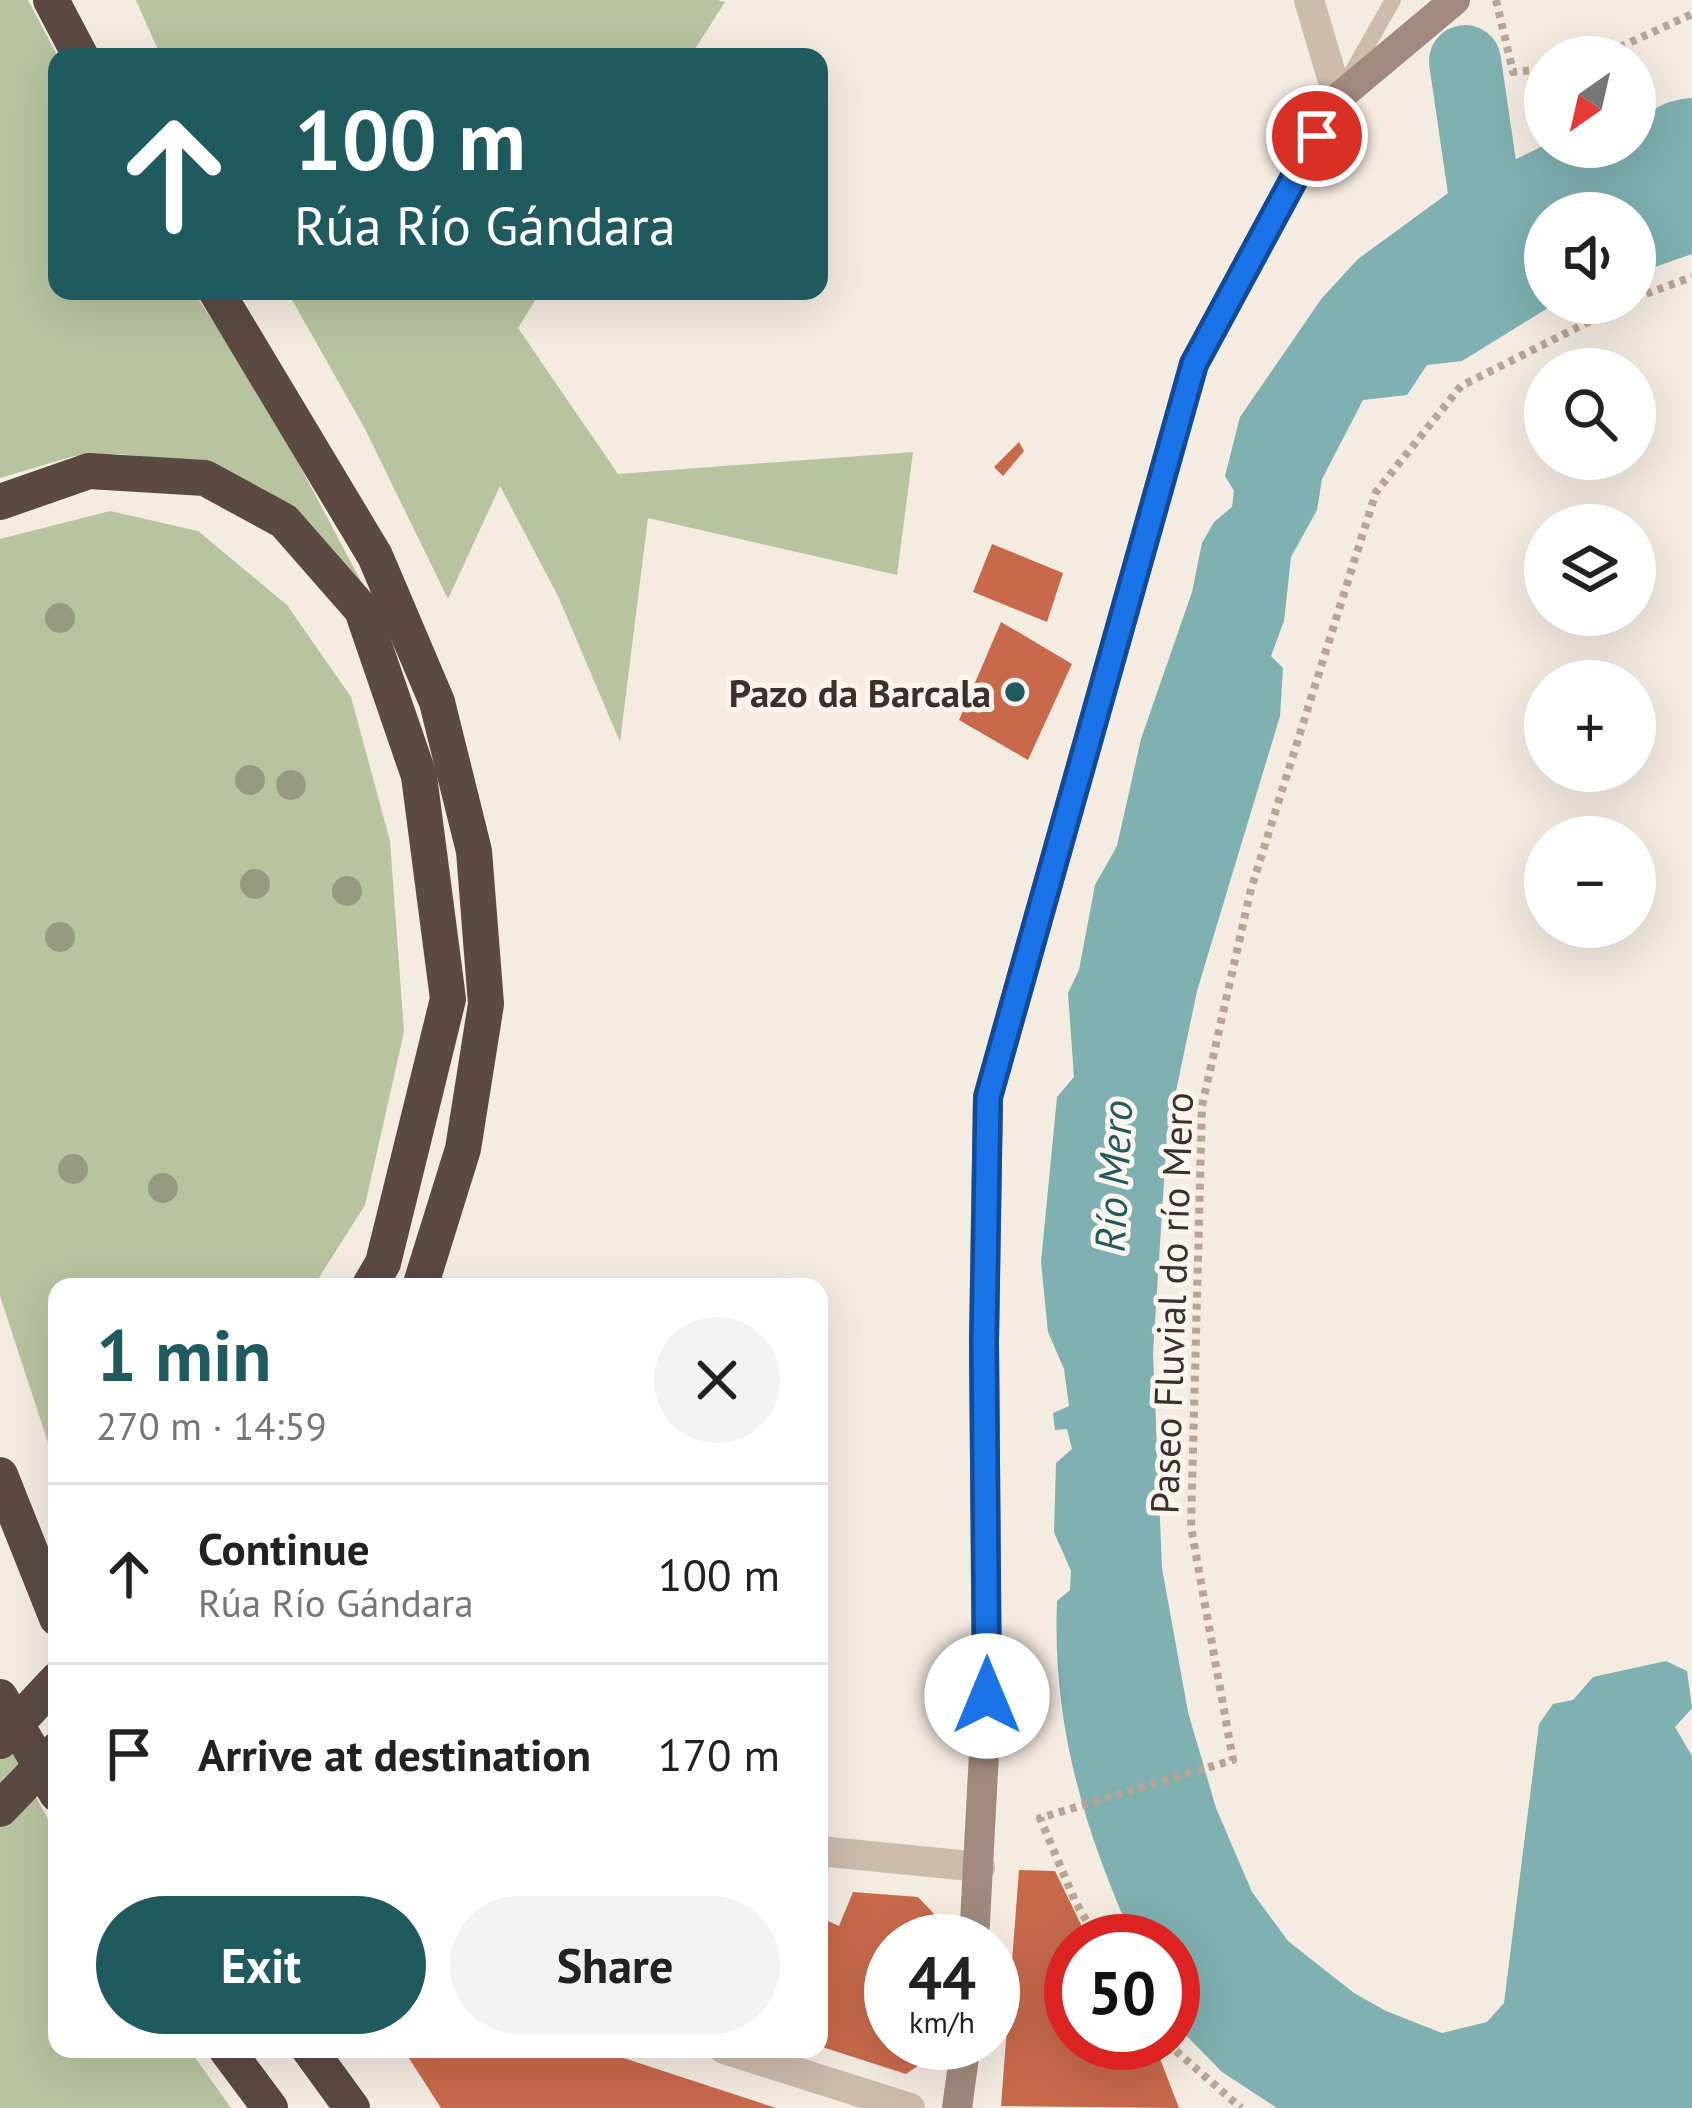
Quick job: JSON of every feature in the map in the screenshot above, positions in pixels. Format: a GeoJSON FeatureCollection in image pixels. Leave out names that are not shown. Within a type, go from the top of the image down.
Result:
{"type":"FeatureCollection","features":[{"type":"Feature","properties":{"kind":"highway"},"geometry":{"type":"LineString","coordinates":[[51,0],[75,48]]}},
{"type":"Feature","properties":{"kind":"highway"},"geometry":{"type":"LineString","coordinates":[[221,300],[375,556],[437,703],[474,851],[486,1004],[464,1149],[423,1278]]}},
{"type":"Feature","properties":{"kind":"highway"},"geometry":{"type":"LineString","coordinates":[[0,502],[89,471],[205,478],[284,521],[362,610],[419,776],[448,999],[383,1263],[374,1278]]}},
{"type":"Feature","properties":{"kind":"highway"},"geometry":{"type":"LineString","coordinates":[[0,1474],[48,1595]]}},
{"type":"Feature","properties":{"kind":"highway"},"geometry":{"type":"LineString","coordinates":[[0,1741],[48,1690]]}},
{"type":"Feature","properties":{"kind":"highway"},"geometry":{"type":"LineString","coordinates":[[0,1697],[48,1779]]}},
{"type":"Feature","properties":{"kind":"highway"},"geometry":{"type":"LineString","coordinates":[[0,1809],[48,1759]]}},
{"type":"Feature","properties":{"kind":"highway"},"geometry":{"type":"LineString","coordinates":[[233,2058],[270,2108]]}},
{"type":"Feature","properties":{"kind":"highway"},"geometry":{"type":"LineString","coordinates":[[316,2058],[352,2108]]}},
{"type":"Feature","properties":{"kind":"main road"},"geometry":{"type":"LineString","coordinates":[[976,1914],[987,1696],[984,1318],[988,1097],[1194,364],[1338,98],[1455,0]]}},
{"type":"Feature","properties":{"kind":"main road"},"geometry":{"type":"LineString","coordinates":[[957,2108],[962,2070]]}},
{"type":"Feature","properties":{"kind":"street"},"geometry":{"type":"LineString","coordinates":[[1309,0],[1338,98]]}},
{"type":"Feature","properties":{"kind":"street"},"geometry":{"type":"LineString","coordinates":[[828,1852],[980,1867]]}},
{"type":"Feature","properties":{"kind":"street"},"geometry":{"type":"LineString","coordinates":[[752,2058],[910,2108]]}},
{"type":"Feature","properties":{"kind":"lane"},"geometry":{"type":"LineString","coordinates":[[1338,98],[1393,0]]}},
{"type":"Feature","properties":{"kind":"path"},"geometry":{"type":"LineString","coordinates":[[1496,0],[1513,72],[1524,71]]}},
{"type":"Feature","properties":{"kind":"path"},"geometry":{"type":"LineString","coordinates":[[1644,36],[1692,14]]}},
{"type":"Feature","properties":{"kind":"path"},"geometry":{"type":"LineString","coordinates":[[1656,290],[1692,277]]}},
{"type":"Feature","properties":{"kind":"path","name":"Paseo Fluvial do río Mero"},"geometry":{"type":"LineString","coordinates":[[1083,1914],[1040,1818],[1233,1760],[1191,1527],[1202,1106],[1251,889],[1376,492],[1461,386],[1584,324]]}},
{"type":"Feature","properties":{"kind":"path"},"geometry":{"type":"LineString","coordinates":[[1198,2070],[1241,2108]]}},
{"type":"Feature","properties":{"kind":"green space"},"geometry":{"type":"Polygon","coordinates":[[[0,0],[28,0],[53,48],[48,48],[48,300],[199,300],[267,404],[363,585],[341,566],[169,459],[74,456],[0,478],[0,0]]]}},
{"type":"Feature","properties":{"kind":"green space"},"geometry":{"type":"Polygon","coordinates":[[[136,0],[725,2],[696,48],[157,48],[136,0]]]}},
{"type":"Feature","properties":{"kind":"green space"},"geometry":{"type":"Polygon","coordinates":[[[292,300],[535,300],[518,328],[618,474],[913,452],[897,575],[648,518],[620,742],[558,596],[500,486],[448,599],[365,429],[292,300]]]}},
{"type":"Feature","properties":{"kind":"green space"},"geometry":{"type":"Polygon","coordinates":[[[110,511],[198,531],[287,605],[351,697],[390,841],[404,1032],[365,1205],[319,1278],[48,1278],[48,1443],[0,1296],[0,539],[110,511]]]}},
{"type":"Feature","properties":{"kind":"green space"},"geometry":{"type":"Polygon","coordinates":[[[0,1731],[48,1819],[48,2058],[195,2058],[231,2108],[0,2108],[0,1731]]]}},
{"type":"Feature","properties":{"kind":"water","name":"Río Mero"},"geometry":{"type":"Polygon","coordinates":[[[1692,98],[1692,254],[1656,267],[1656,192],[1524,192],[1524,323],[1462,361],[1427,365],[1407,395],[1363,400],[1322,479],[1317,510],[1291,557],[1284,621],[1271,656],[1283,668],[1280,716],[1197,991],[1167,1134],[1153,1353],[1162,1568],[1188,1712],[1216,1808],[1252,1892],[1288,1941],[1354,1993],[1442,2033],[1487,2022],[1504,2003],[1539,1724],[1553,1704],[1573,1700],[1593,1677],[1666,1661],[1687,1671],[1692,1708],[1675,1727],[1692,1756],[1692,2108],[1277,2108],[1222,2072],[1200,2050],[1200,1914],[1123,1914],[1086,1817],[1066,1733],[1057,1601],[1070,1590],[1071,1571],[1054,1532],[1056,1463],[1072,1449],[1067,1429],[1055,1430],[1053,1413],[1069,1406],[1064,1369],[1048,1332],[1041,1262],[1057,1097],[1074,1077],[1068,993],[1079,970],[1095,885],[1117,846],[1141,739],[1192,592],[1202,543],[1214,522],[1232,507],[1234,491],[1225,476],[1240,417],[1322,298],[1358,259],[1451,191],[1524,155],[1524,168],[1656,168],[1656,109],[1692,98]]]}},
{"type":"Feature","properties":{"kind":"building"},"geometry":{"type":"Polygon","coordinates":[[[1019,442],[1024,451],[1003,476],[994,467],[1019,442]]]}},
{"type":"Feature","properties":{"kind":"building"},"geometry":{"type":"Polygon","coordinates":[[[992,544],[1063,573],[1047,622],[973,592],[992,544]]]}},
{"type":"Feature","properties":{"kind":"building","name":"Pazo da Barcala"},"geometry":{"type":"Polygon","coordinates":[[[1001,622],[1072,664],[1028,760],[959,720],[1001,622]]]}},
{"type":"Feature","properties":{"kind":"building"},"geometry":{"type":"Polygon","coordinates":[[[1019,1870],[1055,1871],[1076,1914],[1044,1914],[1044,2070],[1164,2070],[1179,2108],[1001,2106],[1004,2070],[1020,2070],[1020,1914],[1016,1914],[1019,1870]]]}},
{"type":"Feature","properties":{"kind":"building"},"geometry":{"type":"Polygon","coordinates":[[[853,1892],[918,1897],[934,1914],[864,1914],[864,2060],[828,2049],[828,1921],[839,1926],[853,1892]]]}},
{"type":"Feature","properties":{"kind":"building"},"geometry":{"type":"Polygon","coordinates":[[[409,2058],[623,2058],[776,2108],[441,2108],[409,2058]]]}},
{"type":"Feature","properties":{"kind":"waterway"},"geometry":{"type":"LineString","coordinates":[[1465,61],[1491,239]]}},
{"type":"Feature","properties":{"kind":"place","name":"Pazo da Barcala"},"geometry":{"type":"Point","coordinates":[1015,692]}},
{"type":"Feature","properties":{"kind":"route"},"geometry":{"type":"LineString","coordinates":[[987,1696],[984,1154],[988,1097],[1194,364],[1317,136]]}}]}
